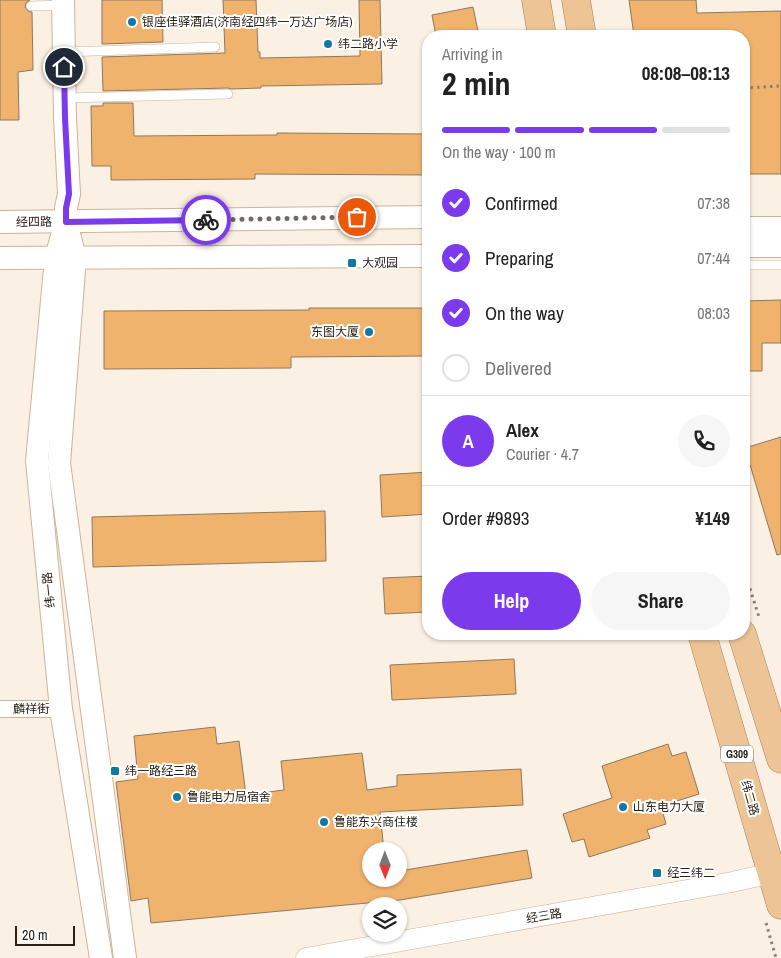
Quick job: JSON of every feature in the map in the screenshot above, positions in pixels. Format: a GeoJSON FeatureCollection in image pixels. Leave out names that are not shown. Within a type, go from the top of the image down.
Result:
{"type":"FeatureCollection","features":[{"type":"Feature","properties":{"kind":"highway"},"geometry":{"type":"LineString","coordinates":[[536,0],[541,30]]}},
{"type":"Feature","properties":{"kind":"highway"},"geometry":{"type":"LineString","coordinates":[[576,0],[581,30]]}},
{"type":"Feature","properties":{"kind":"highway","name":"纬二路"},"geometry":{"type":"LineString","coordinates":[[704,640],[776,872],[781,905]]}},
{"type":"Feature","properties":{"kind":"highway"},"geometry":{"type":"LineString","coordinates":[[744,640],[781,759]]}},
{"type":"Feature","properties":{"kind":"main road","name":"纬一路"},"geometry":{"type":"LineString","coordinates":[[63,3],[69,194],[66,208],[59,463],[125,958]]}},
{"type":"Feature","properties":{"kind":"main road","name":"经四路"},"geometry":{"type":"LineString","coordinates":[[0,222],[422,217]]}},
{"type":"Feature","properties":{"kind":"main road"},"geometry":{"type":"LineString","coordinates":[[750,228],[781,228]]}},
{"type":"Feature","properties":{"kind":"main road"},"geometry":{"type":"LineString","coordinates":[[750,246],[781,246]]}},
{"type":"Feature","properties":{"kind":"main road"},"geometry":{"type":"LineString","coordinates":[[0,258],[422,256]]}},
{"type":"Feature","properties":{"kind":"main road","name":"纬一路"},"geometry":{"type":"LineString","coordinates":[[65,258],[37,461],[61,709],[101,958]]}},
{"type":"Feature","properties":{"kind":"street","name":"麟祥街"},"geometry":{"type":"LineString","coordinates":[[0,709],[61,709]]}},
{"type":"Feature","properties":{"kind":"street","name":"经三路"},"geometry":{"type":"LineString","coordinates":[[315,957],[723,884],[776,872]]}},
{"type":"Feature","properties":{"kind":"lane"},"geometry":{"type":"LineString","coordinates":[[32,6],[63,3]]}},
{"type":"Feature","properties":{"kind":"lane"},"geometry":{"type":"LineString","coordinates":[[64,52],[215,47]]}},
{"type":"Feature","properties":{"kind":"lane"},"geometry":{"type":"LineString","coordinates":[[65,98],[228,94]]}},
{"type":"Feature","properties":{"kind":"lane"},"geometry":{"type":"LineString","coordinates":[[750,265],[781,265]]}},
{"type":"Feature","properties":{"kind":"path"},"geometry":{"type":"LineString","coordinates":[[750,88],[781,86]]}},
{"type":"Feature","properties":{"kind":"building"},"geometry":{"type":"Polygon","coordinates":[[[0,0],[30,0],[26,3],[25,7],[28,11],[32,12],[33,70],[18,72],[19,120],[0,120],[0,0]]]}},
{"type":"Feature","properties":{"kind":"building","name":"银座佳驿酒店(济南经四纬一万达广场店)"},"geometry":{"type":"Polygon","coordinates":[[[102,0],[162,0],[163,42],[102,44],[102,0]]]}},
{"type":"Feature","properties":{"kind":"building"},"geometry":{"type":"Polygon","coordinates":[[[223,0],[256,0],[258,52],[260,52],[260,58],[360,56],[359,0],[380,0],[382,84],[103,91],[102,57],[225,53],[223,0]]]}},
{"type":"Feature","properties":{"kind":"building"},"geometry":{"type":"Polygon","coordinates":[[[629,0],[696,0],[697,13],[781,11],[781,174],[750,174],[750,30],[633,30],[629,0]]]}},
{"type":"Feature","properties":{"kind":"building"},"geometry":{"type":"Polygon","coordinates":[[[473,7],[478,30],[435,30],[432,15],[473,7]]]}},
{"type":"Feature","properties":{"kind":"building"},"geometry":{"type":"Polygon","coordinates":[[[103,103],[133,103],[134,136],[277,135],[277,133],[422,134],[422,175],[255,174],[255,179],[111,180],[111,166],[92,166],[91,106],[103,106],[103,103]]]}},
{"type":"Feature","properties":{"kind":"building"},"geometry":{"type":"Polygon","coordinates":[[[781,300],[781,343],[762,343],[762,371],[750,371],[750,301],[781,300]]]}},
{"type":"Feature","properties":{"kind":"building"},"geometry":{"type":"Polygon","coordinates":[[[309,308],[422,308],[422,356],[291,357],[291,368],[104,369],[104,311],[309,310],[309,308]]]}},
{"type":"Feature","properties":{"kind":"building"},"geometry":{"type":"Polygon","coordinates":[[[781,437],[781,554],[777,555],[750,465],[750,446],[781,437]]]}},
{"type":"Feature","properties":{"kind":"building"},"geometry":{"type":"Polygon","coordinates":[[[422,472],[422,514],[382,517],[380,475],[422,472]]]}},
{"type":"Feature","properties":{"kind":"building"},"geometry":{"type":"Polygon","coordinates":[[[325,511],[326,561],[93,567],[92,517],[325,511]]]}},
{"type":"Feature","properties":{"kind":"building"},"geometry":{"type":"Polygon","coordinates":[[[422,576],[422,612],[385,614],[383,578],[422,576]]]}},
{"type":"Feature","properties":{"kind":"building"},"geometry":{"type":"Polygon","coordinates":[[[514,659],[516,694],[392,700],[390,665],[514,659]]]}},
{"type":"Feature","properties":{"kind":"building"},"geometry":{"type":"Polygon","coordinates":[[[215,727],[217,744],[239,741],[246,795],[284,790],[281,761],[362,753],[367,790],[397,786],[397,775],[521,769],[523,805],[380,812],[383,842],[362,842],[362,888],[408,888],[408,870],[527,850],[532,878],[407,899],[407,897],[362,897],[362,904],[151,923],[148,898],[131,901],[116,782],[138,779],[134,736],[215,727]]]}},
{"type":"Feature","properties":{"kind":"building","name":"山东电力大厦"},"geometry":{"type":"Polygon","coordinates":[[[668,744],[672,756],[686,752],[699,794],[661,806],[666,824],[647,830],[650,838],[589,857],[584,839],[572,842],[563,814],[612,798],[602,766],[668,744]]]}},
{"type":"Feature","properties":{"kind":"way so far"},"geometry":{"type":"LineString","coordinates":[[206,220],[357,217]]}},
{"type":"Feature","properties":{"kind":"place","name":"银座佳驿酒店(济南经四纬一万达广场店)"},"geometry":{"type":"Point","coordinates":[132,22]}},
{"type":"Feature","properties":{"kind":"place","name":"纬二路小学"},"geometry":{"type":"Point","coordinates":[328,44]}},
{"type":"Feature","properties":{"kind":"place","name":"大观园"},"geometry":{"type":"Point","coordinates":[352,263]}},
{"type":"Feature","properties":{"kind":"place","name":"东图大厦"},"geometry":{"type":"Point","coordinates":[369,332]}},
{"type":"Feature","properties":{"kind":"place","name":"纬一路经三路"},"geometry":{"type":"Point","coordinates":[115,771]}},
{"type":"Feature","properties":{"kind":"place","name":"鲁能电力局宿舍"},"geometry":{"type":"Point","coordinates":[177,797]}},
{"type":"Feature","properties":{"kind":"place","name":"山东电力大厦"},"geometry":{"type":"Point","coordinates":[623,807]}},
{"type":"Feature","properties":{"kind":"place","name":"鲁能东兴商住楼"},"geometry":{"type":"Point","coordinates":[324,822]}},
{"type":"Feature","properties":{"kind":"place","name":"经三纬二"},"geometry":{"type":"Point","coordinates":[657,873]}},
{"type":"Feature","properties":{"kind":"route"},"geometry":{"type":"LineString","coordinates":[[64,67],[69,194],[66,222],[206,220]]}}]}
